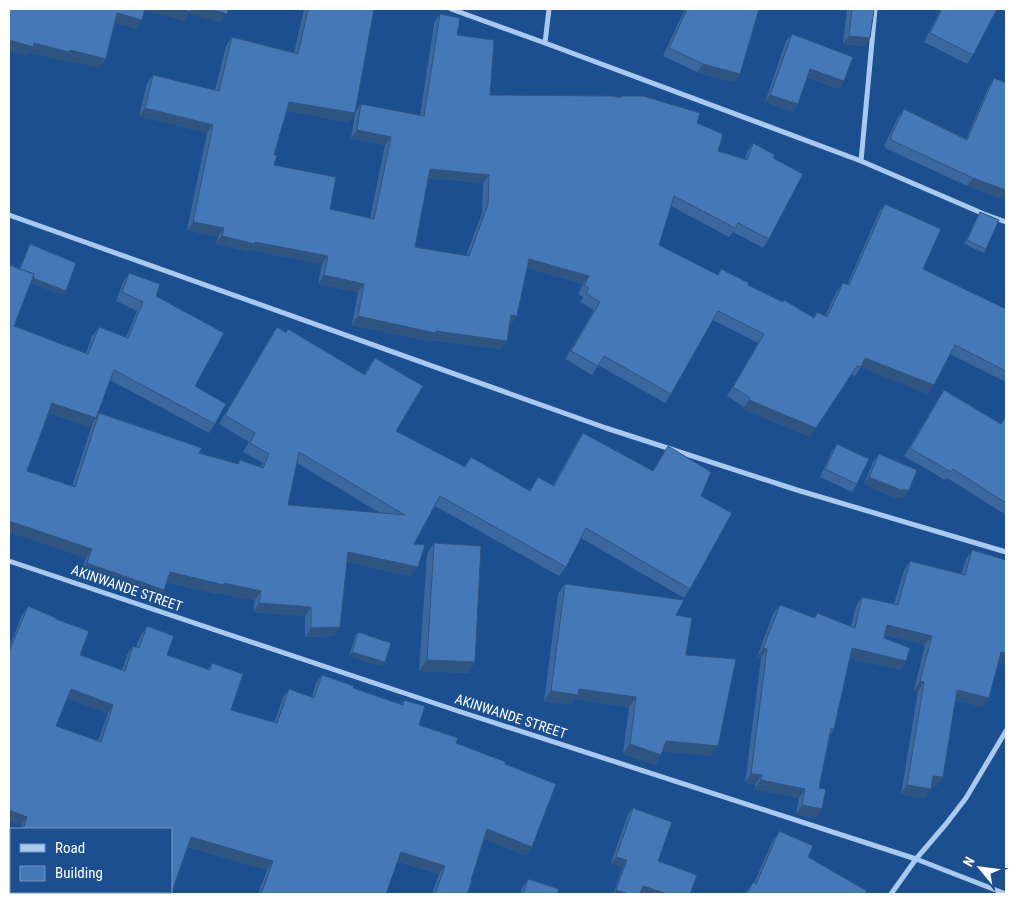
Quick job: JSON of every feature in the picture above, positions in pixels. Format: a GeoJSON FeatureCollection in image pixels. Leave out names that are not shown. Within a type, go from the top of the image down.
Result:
{"type":"FeatureCollection","features":[{"type":"Feature","properties":{"kind":"street"},"geometry":{"type":"LineString","coordinates":[[452,9],[861,160],[1006,222]]}},
{"type":"Feature","properties":{"kind":"street"},"geometry":{"type":"LineString","coordinates":[[545,43],[549,9]]}},
{"type":"Feature","properties":{"kind":"street"},"geometry":{"type":"LineString","coordinates":[[861,160],[875,9]]}},
{"type":"Feature","properties":{"kind":"street"},"geometry":{"type":"LineString","coordinates":[[9,215],[606,428],[797,490],[1006,552]]}},
{"type":"Feature","properties":{"kind":"street","name":"AKINWANDE STREET"},"geometry":{"type":"LineString","coordinates":[[9,561],[458,711],[916,859],[1006,894]]}},
{"type":"Feature","properties":{"kind":"street"},"geometry":{"type":"LineString","coordinates":[[891,894],[916,859],[966,798],[1006,731]]}},
{"type":"Feature","properties":{"kind":"building"},"geometry":{"type":"Polygon","coordinates":[[[9,9],[145,9],[142,20],[117,13],[106,59],[34,43],[33,47],[9,40],[9,9]]]}},
{"type":"Feature","properties":{"kind":"building"},"geometry":{"type":"Polygon","coordinates":[[[179,9],[192,9],[191,12],[179,9]]]}},
{"type":"Feature","properties":{"kind":"building"},"geometry":{"type":"Polygon","coordinates":[[[209,9],[228,9],[227,14],[209,9]]]}},
{"type":"Feature","properties":{"kind":"building"},"geometry":{"type":"Polygon","coordinates":[[[308,9],[374,9],[355,113],[289,102],[274,155],[277,155],[274,165],[336,177],[330,209],[374,219],[391,137],[357,130],[361,104],[424,116],[440,14],[460,18],[457,35],[494,40],[490,95],[613,96],[621,98],[622,96],[643,96],[700,113],[697,123],[723,134],[718,151],[747,160],[753,143],[775,155],[773,158],[803,174],[769,239],[738,223],[735,228],[674,196],[659,245],[718,275],[721,269],[749,283],[748,285],[783,302],[784,300],[814,318],[817,312],[827,317],[843,283],[849,285],[885,204],[941,229],[923,269],[1006,309],[1006,371],[955,345],[934,385],[865,358],[861,367],[857,366],[816,428],[749,400],[750,398],[733,387],[764,334],[718,311],[671,394],[604,356],[598,366],[571,351],[600,302],[586,293],[589,288],[584,285],[589,276],[529,259],[517,316],[511,315],[507,341],[436,331],[435,333],[358,316],[364,284],[324,275],[328,256],[255,242],[255,244],[222,236],[224,228],[193,222],[213,125],[145,108],[153,75],[219,91],[232,37],[298,54],[308,9]],[[430,169],[415,247],[469,256],[488,204],[489,175],[430,169]]]}},
{"type":"Feature","properties":{"kind":"building"},"geometry":{"type":"Polygon","coordinates":[[[687,9],[759,9],[740,74],[703,64],[669,48],[687,9]]]}},
{"type":"Feature","properties":{"kind":"building"},"geometry":{"type":"Polygon","coordinates":[[[852,9],[874,9],[870,38],[849,36],[852,9]]]}},
{"type":"Feature","properties":{"kind":"building"},"geometry":{"type":"Polygon","coordinates":[[[942,9],[997,9],[973,55],[930,33],[942,9]]]}},
{"type":"Feature","properties":{"kind":"building"},"geometry":{"type":"Polygon","coordinates":[[[792,34],[853,57],[844,81],[810,69],[798,104],[770,95],[792,34]]]}},
{"type":"Feature","properties":{"kind":"building"},"geometry":{"type":"Polygon","coordinates":[[[994,78],[1006,83],[1006,190],[973,178],[891,140],[890,138],[904,109],[967,140],[994,78]]]}},
{"type":"Feature","properties":{"kind":"building"},"geometry":{"type":"Polygon","coordinates":[[[980,212],[999,220],[986,249],[967,240],[980,212]]]}},
{"type":"Feature","properties":{"kind":"building"},"geometry":{"type":"Polygon","coordinates":[[[30,244],[76,263],[66,291],[33,278],[34,274],[20,269],[30,244]]]}},
{"type":"Feature","properties":{"kind":"building"},"geometry":{"type":"Polygon","coordinates":[[[9,265],[34,274],[14,326],[88,354],[99,327],[128,338],[143,302],[122,292],[129,273],[160,284],[156,296],[224,333],[195,386],[226,404],[215,424],[114,370],[96,418],[52,403],[27,471],[75,487],[99,413],[202,448],[199,453],[238,464],[240,460],[263,468],[269,454],[250,443],[255,433],[225,415],[277,327],[286,333],[288,329],[365,375],[375,358],[423,386],[396,431],[465,467],[471,457],[530,491],[538,477],[554,486],[583,433],[653,471],[668,446],[711,472],[701,496],[732,513],[690,589],[586,528],[566,567],[440,496],[414,544],[425,545],[418,567],[348,552],[340,627],[311,628],[311,607],[259,603],[261,591],[224,583],[224,585],[170,572],[164,590],[87,563],[92,549],[9,521],[9,265]],[[299,452],[288,505],[405,515],[299,452]]]}},
{"type":"Feature","properties":{"kind":"building"},"geometry":{"type":"Polygon","coordinates":[[[944,390],[1001,424],[1006,416],[1006,503],[953,469],[951,472],[910,448],[944,390]]]}},
{"type":"Feature","properties":{"kind":"building"},"geometry":{"type":"Polygon","coordinates":[[[837,444],[869,459],[857,484],[825,469],[837,444]]]}},
{"type":"Feature","properties":{"kind":"building"},"geometry":{"type":"Polygon","coordinates":[[[879,454],[917,470],[909,490],[901,490],[869,477],[879,454]]]}},
{"type":"Feature","properties":{"kind":"building"},"geometry":{"type":"Polygon","coordinates":[[[434,543],[481,546],[475,662],[427,660],[434,543]]]}},
{"type":"Feature","properties":{"kind":"building"},"geometry":{"type":"Polygon","coordinates":[[[972,550],[1006,560],[1006,653],[1001,652],[989,698],[957,690],[943,777],[933,776],[931,789],[907,785],[924,682],[920,681],[932,636],[887,625],[884,638],[910,648],[906,661],[852,648],[834,729],[831,728],[819,788],[826,789],[822,809],[802,805],[805,789],[761,780],[762,775],[751,774],[767,649],[763,648],[780,605],[815,618],[817,613],[855,628],[862,597],[898,605],[910,561],[965,575],[972,550]]]}},
{"type":"Feature","properties":{"kind":"building"},"geometry":{"type":"Polygon","coordinates":[[[565,584],[684,600],[676,615],[692,618],[686,655],[736,659],[718,746],[666,741],[661,755],[630,744],[636,697],[579,689],[578,695],[551,691],[565,584]]]}},
{"type":"Feature","properties":{"kind":"building"},"geometry":{"type":"Polygon","coordinates":[[[28,606],[89,631],[80,655],[125,671],[133,646],[139,648],[147,626],[174,636],[167,655],[210,670],[212,663],[243,674],[231,710],[277,723],[289,689],[314,698],[322,675],[403,705],[404,700],[425,706],[419,725],[458,738],[456,743],[556,784],[532,847],[487,829],[467,894],[435,894],[445,866],[401,852],[386,894],[261,894],[273,861],[191,837],[172,891],[172,828],[23,828],[27,817],[9,810],[9,652],[28,606]],[[71,689],[56,726],[101,742],[113,705],[71,689]]]}},
{"type":"Feature","properties":{"kind":"building"},"geometry":{"type":"Polygon","coordinates":[[[358,632],[391,643],[385,662],[352,652],[358,632]]]}},
{"type":"Feature","properties":{"kind":"building"},"geometry":{"type":"Polygon","coordinates":[[[633,808],[672,822],[658,861],[697,875],[690,894],[667,894],[643,886],[640,894],[629,894],[616,890],[627,860],[616,857],[633,808]]]}},
{"type":"Feature","properties":{"kind":"building"},"geometry":{"type":"Polygon","coordinates":[[[779,831],[813,846],[808,857],[867,891],[865,894],[747,894],[753,882],[756,884],[779,831]]]}},
{"type":"Feature","properties":{"kind":"building"},"geometry":{"type":"Polygon","coordinates":[[[528,879],[559,889],[557,894],[523,894],[528,879]]]}},
{"type":"Feature","properties":{"kind":"building"},"geometry":{"type":"Polygon","coordinates":[[[124,893],[171,893],[171,894],[124,893]]]}}]}
